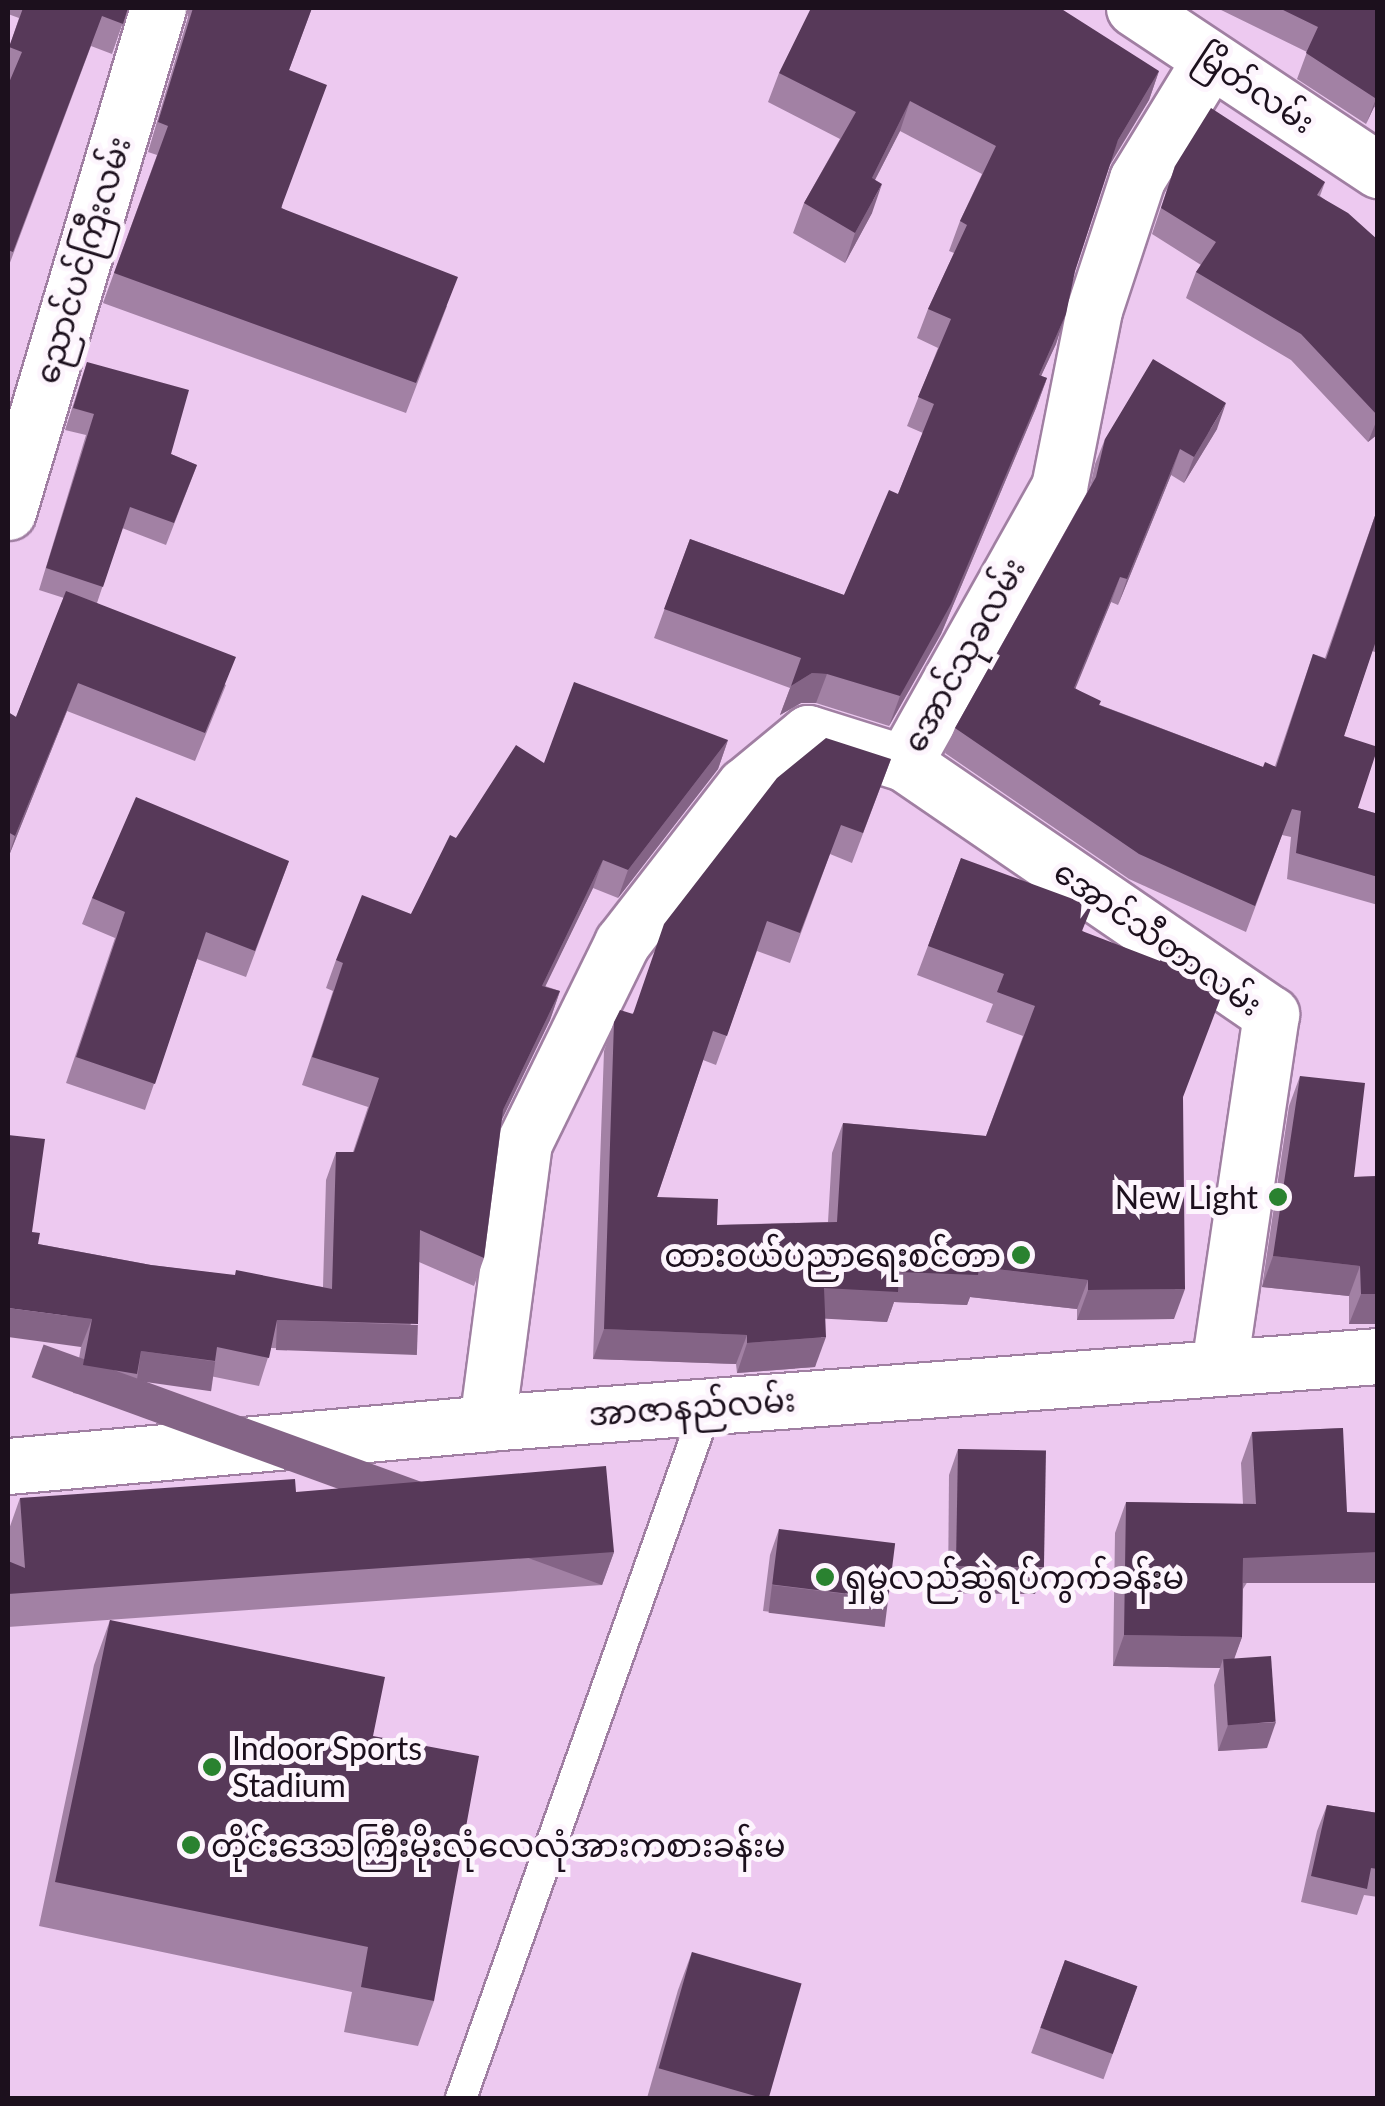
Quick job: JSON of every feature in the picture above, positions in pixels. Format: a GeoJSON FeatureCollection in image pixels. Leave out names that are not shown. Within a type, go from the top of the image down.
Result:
{"type":"FeatureCollection","features":[{"type":"Feature","properties":{"kind":"street","name":"ညောင်ပင်ကြီးလမ်း"},"geometry":{"type":"LineString","coordinates":[[8,512],[158,8]]}},
{"type":"Feature","properties":{"kind":"street","name":"မြိတ်လမ်း"},"geometry":{"type":"LineString","coordinates":[[1134,8],[1378,170]]}},
{"type":"Feature","properties":{"kind":"street","name":"အောင်သုခလမ်း"},"geometry":{"type":"LineString","coordinates":[[486,1423],[524,1143],[622,943],[744,786],[808,733],[904,763],[1059,487],[1094,310],[1137,179],[1210,60]]}},
{"type":"Feature","properties":{"kind":"street","name":"အောင်သီတာလမ်း"},"geometry":{"type":"LineString","coordinates":[[904,763],[1272,1014],[1219,1365]]}},
{"type":"Feature","properties":{"kind":"street","name":"အာဇာနည်လမ်း"},"geometry":{"type":"LineString","coordinates":[[8,1466],[486,1423],[1378,1356]]}},
{"type":"Feature","properties":{"kind":"lane"},"geometry":{"type":"LineString","coordinates":[[460,2098],[707,1406]]}},
{"type":"Feature","properties":{"kind":"building"},"geometry":{"type":"Polygon","coordinates":[[[23,8],[128,8],[123,24],[102,16],[13,252],[8,250],[8,85],[22,52],[9,47],[23,8]]]}},
{"type":"Feature","properties":{"kind":"building"},"geometry":{"type":"Polygon","coordinates":[[[193,8],[312,8],[289,70],[327,85],[281,208],[458,277],[416,383],[114,273],[168,126],[158,122],[193,8]]]}},
{"type":"Feature","properties":{"kind":"building"},"geometry":{"type":"Polygon","coordinates":[[[811,8],[1060,8],[1159,71],[1118,140],[1075,271],[1066,314],[1039,375],[1047,378],[951,604],[900,696],[827,674],[812,673],[791,686],[801,658],[664,609],[690,539],[844,595],[889,490],[898,494],[934,404],[918,397],[951,319],[928,309],[967,225],[960,221],[996,146],[910,101],[872,178],[882,184],[855,233],[804,203],[856,112],[779,73],[811,8]]]}},
{"type":"Feature","properties":{"kind":"building"},"geometry":{"type":"Polygon","coordinates":[[[1279,8],[1378,8],[1375,98],[1306,53],[1318,27],[1279,8]]]}},
{"type":"Feature","properties":{"kind":"building"},"geometry":{"type":"Polygon","coordinates":[[[1211,108],[1325,182],[1317,195],[1348,213],[1378,240],[1378,416],[1301,334],[1196,272],[1216,242],[1161,208],[1175,166],[1211,108]]]}},
{"type":"Feature","properties":{"kind":"building"},"geometry":{"type":"Polygon","coordinates":[[[1153,359],[1226,403],[1194,457],[1180,449],[1127,579],[1120,577],[1074,688],[1101,701],[1099,705],[1263,767],[1265,762],[1276,767],[1313,654],[1326,659],[1378,507],[1378,635],[1344,736],[1378,747],[1358,808],[1378,814],[1378,877],[1296,853],[1301,811],[1292,809],[1255,906],[1139,854],[955,728],[1096,477],[1105,439],[1153,359]]]}},
{"type":"Feature","properties":{"kind":"building"},"geometry":{"type":"Polygon","coordinates":[[[87,362],[189,390],[171,454],[197,465],[174,523],[130,507],[103,587],[46,568],[94,414],[73,408],[87,362]]]}},
{"type":"Feature","properties":{"kind":"building"},"geometry":{"type":"Polygon","coordinates":[[[66,591],[236,657],[205,733],[78,683],[15,836],[8,832],[8,712],[16,717],[66,591]]]}},
{"type":"Feature","properties":{"kind":"building"},"geometry":{"type":"Polygon","coordinates":[[[574,682],[728,740],[628,870],[603,860],[542,986],[560,991],[503,1110],[484,1258],[420,1230],[418,1324],[277,1320],[269,1358],[217,1347],[215,1361],[141,1351],[137,1374],[83,1365],[92,1319],[8,1308],[8,1135],[45,1139],[32,1232],[40,1233],[38,1244],[151,1265],[235,1275],[236,1270],[332,1289],[336,1152],[354,1152],[379,1078],[312,1057],[343,963],[336,960],[362,895],[411,914],[450,835],[456,838],[516,745],[544,763],[574,682]]]}},
{"type":"Feature","properties":{"kind":"building"},"geometry":{"type":"Polygon","coordinates":[[[826,738],[891,759],[863,833],[841,825],[800,933],[767,921],[727,1036],[713,1031],[657,1197],[718,1199],[717,1225],[837,1222],[843,1123],[986,1136],[1035,1006],[997,992],[1004,974],[928,946],[961,858],[1092,906],[1082,931],[1160,961],[1167,944],[1226,984],[1183,1097],[1185,1289],[1088,1290],[1088,1280],[979,1267],[978,1275],[899,1272],[898,1292],[824,1288],[826,1337],[747,1343],[747,1335],[604,1329],[614,1022],[620,1010],[633,1014],[664,924],[777,778],[826,738]]]}},
{"type":"Feature","properties":{"kind":"building"},"geometry":{"type":"Polygon","coordinates":[[[136,797],[289,861],[255,951],[206,932],[155,1084],[76,1057],[125,912],[92,898],[136,797]]]}},
{"type":"Feature","properties":{"kind":"building"},"geometry":{"type":"Polygon","coordinates":[[[1300,1076],[1365,1083],[1354,1177],[1378,1176],[1378,1294],[1361,1294],[1360,1266],[1273,1256],[1300,1076]]]}},
{"type":"Feature","properties":{"kind":"building"},"geometry":{"type":"Polygon","coordinates":[[[1343,1428],[1347,1512],[1378,1513],[1378,1552],[1243,1558],[1242,1637],[1124,1635],[1126,1502],[1256,1504],[1252,1432],[1343,1428]]]}},
{"type":"Feature","properties":{"kind":"building"},"geometry":{"type":"Polygon","coordinates":[[[958,1449],[1046,1451],[1044,1568],[956,1566],[958,1449]]]}},
{"type":"Feature","properties":{"kind":"building"},"geometry":{"type":"Polygon","coordinates":[[[606,1466],[614,1552],[8,1594],[8,1561],[25,1568],[20,1498],[295,1479],[296,1492],[606,1466]]]}},
{"type":"Feature","properties":{"kind":"building"},"geometry":{"type":"Polygon","coordinates":[[[779,1529],[895,1543],[888,1599],[772,1585],[779,1529]]]}},
{"type":"Feature","properties":{"kind":"building"},"geometry":{"type":"Polygon","coordinates":[[[110,1620],[385,1677],[373,1736],[479,1756],[434,2001],[361,1987],[368,1947],[55,1882],[110,1620]]]}},
{"type":"Feature","properties":{"kind":"building"},"geometry":{"type":"Polygon","coordinates":[[[1271,1656],[1276,1722],[1228,1725],[1223,1659],[1271,1656]]]}},
{"type":"Feature","properties":{"kind":"building"},"geometry":{"type":"Polygon","coordinates":[[[1327,1805],[1378,1813],[1378,1869],[1371,1868],[1367,1889],[1311,1876],[1327,1805]]]}},
{"type":"Feature","properties":{"kind":"building"},"geometry":{"type":"Polygon","coordinates":[[[692,1952],[802,1983],[769,2098],[659,2068],[692,1952]]]}},
{"type":"Feature","properties":{"kind":"building"},"geometry":{"type":"Polygon","coordinates":[[[1065,1960],[1137,1986],[1113,2054],[1040,2028],[1065,1960]]]}},
{"type":"Feature","properties":{"kind":"place","name":"New Light"},"geometry":{"type":"Point","coordinates":[1278,1197]}},
{"type":"Feature","properties":{"kind":"place","name":"ထားဝယ်ပညာရေးစင်တာ"},"geometry":{"type":"Point","coordinates":[1021,1255]}},
{"type":"Feature","properties":{"kind":"place","name":"ရှမ္မလည်ဆွဲရပ်ကွက်ခန်းမ"},"geometry":{"type":"Point","coordinates":[825,1577]}},
{"type":"Feature","properties":{"kind":"place","name":"Indoor Sports Stadium"},"geometry":{"type":"Point","coordinates":[212,1767]}},
{"type":"Feature","properties":{"kind":"place","name":"တိုင်းဒေသကြီးမိုးလုံလေလုံအားကစားခန်းမ"},"geometry":{"type":"Point","coordinates":[191,1845]}}]}
